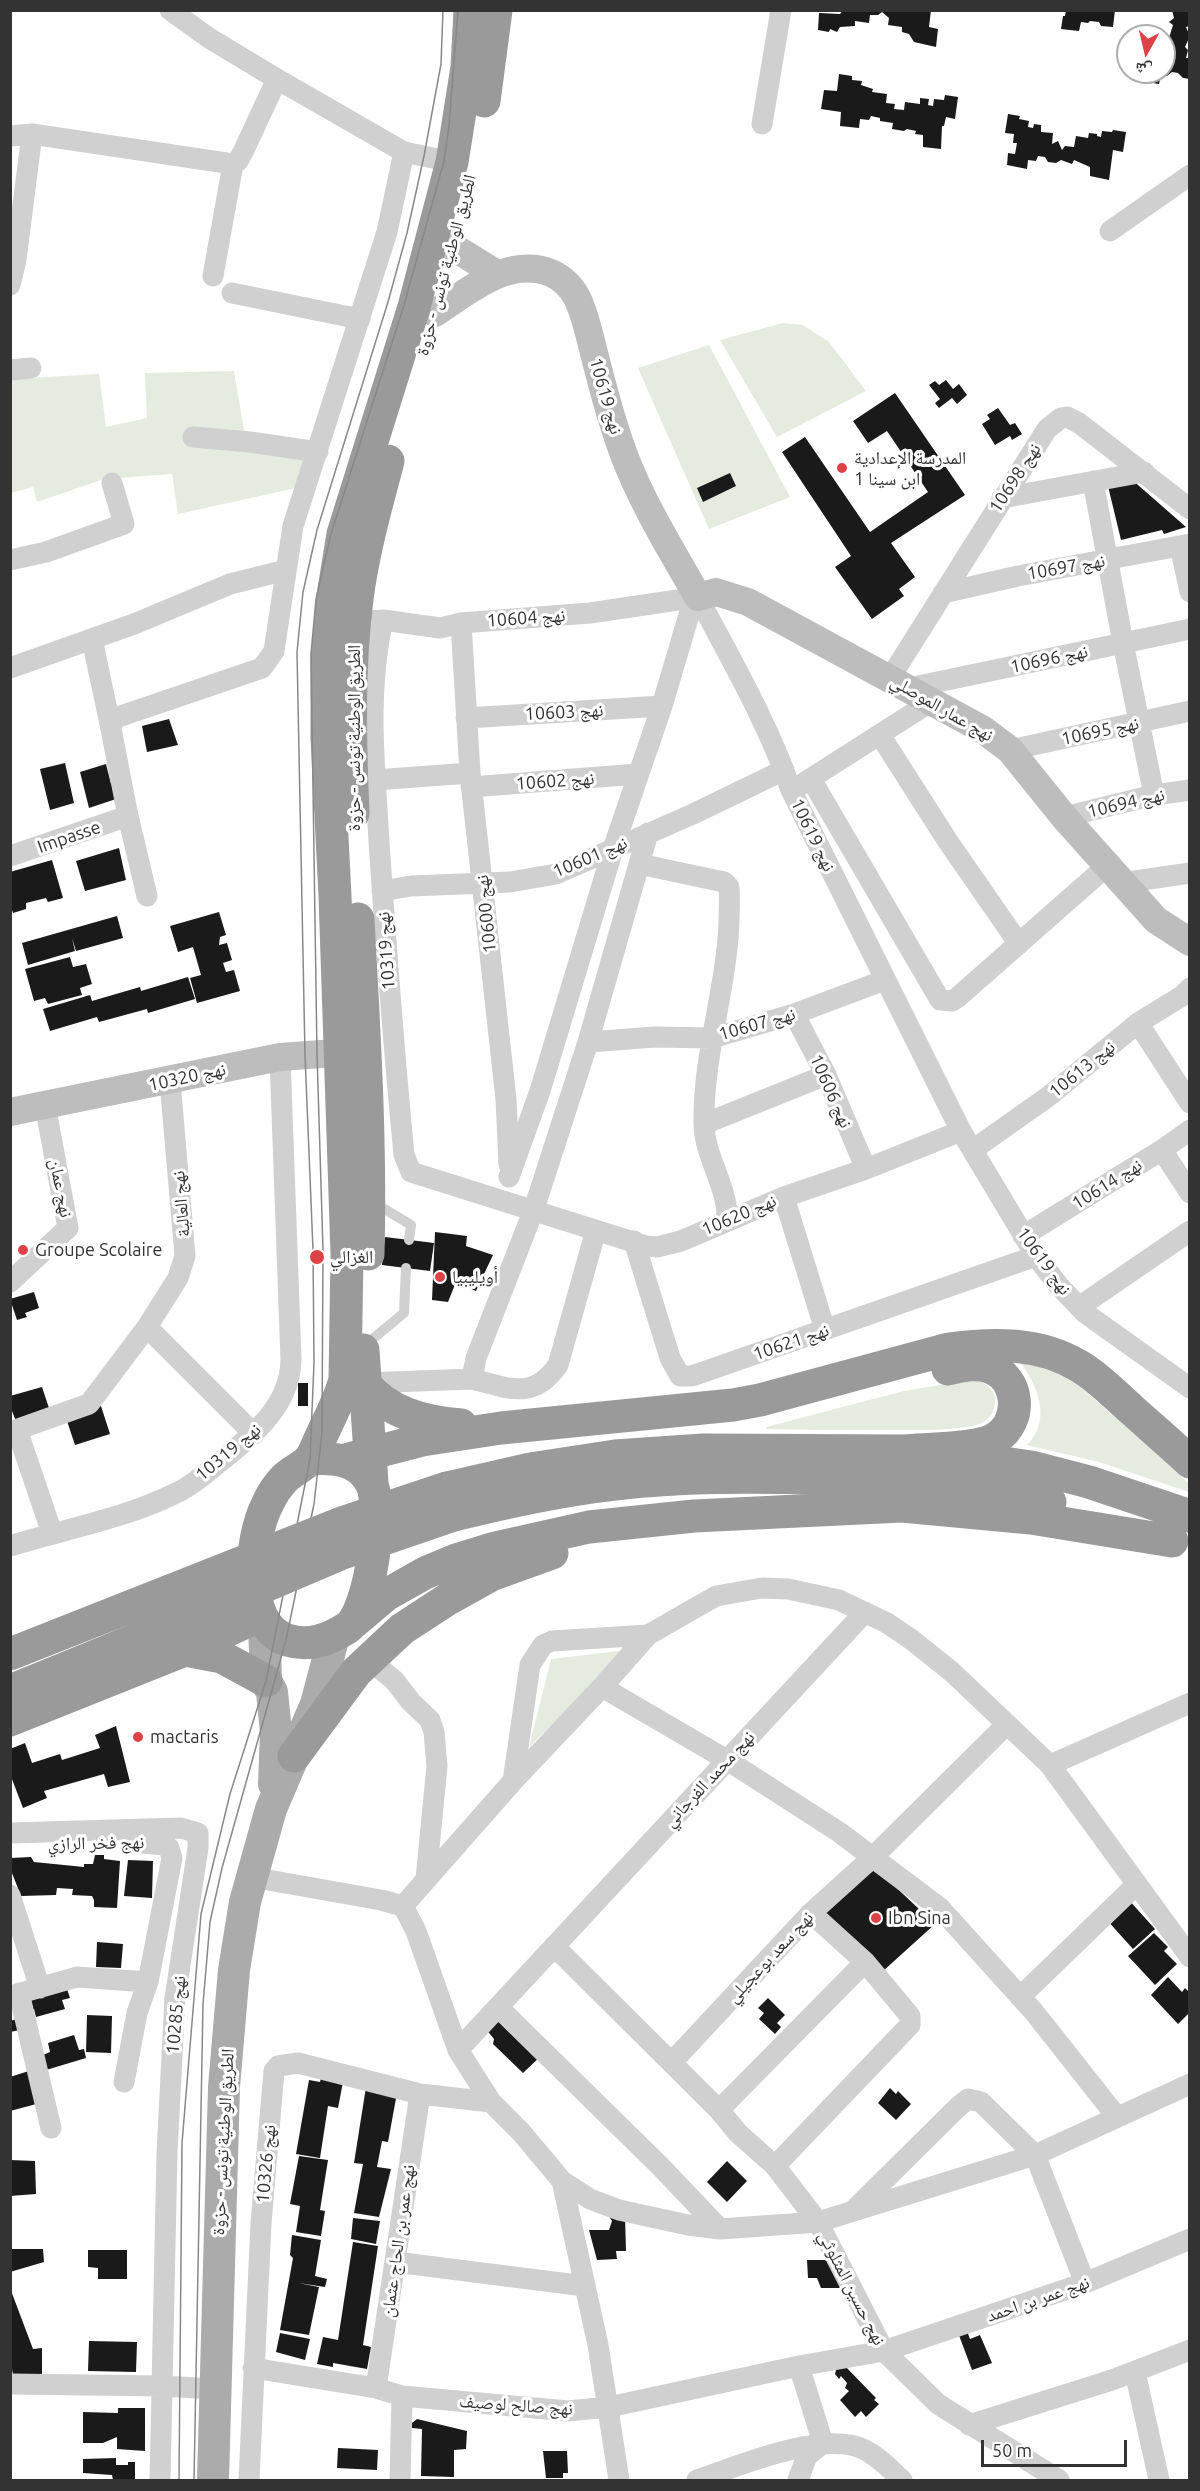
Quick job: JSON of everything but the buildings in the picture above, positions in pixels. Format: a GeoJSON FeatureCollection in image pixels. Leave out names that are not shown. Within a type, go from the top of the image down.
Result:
{"type":"FeatureCollection","features":[{"type":"Feature","properties":{"kind":"highway","name":"الطريق الوطنية تونس - حزوة"},"geometry":{"type":"LineString","coordinates":[[348,1464],[364,1383],[363,1346],[369,1200],[353,1052],[327,738],[327,660],[333,596],[343,534],[414,308],[453,162],[467,67],[470,10]]}},
{"type":"Feature","properties":{"kind":"highway","name":"الطريق الوطنية تونس - حزوة"},"geometry":{"type":"LineString","coordinates":[[348,1464],[340,1396],[345,1380],[353,1052],[350,707],[369,621],[368,538],[388,461],[435,314],[453,247],[482,117],[495,10]]}},
{"type":"Feature","properties":{"kind":"highway"},"geometry":{"type":"LineString","coordinates":[[1184,1535],[902,1506],[694,1516],[589,1527],[495,1548],[425,1573],[386,1595],[342,1631],[318,1643],[285,1640],[263,1619],[254,1576],[254,1546],[258,1529],[267,1505],[285,1478],[348,1464],[422,1440],[501,1428],[733,1405],[760,1400],[949,1349],[981,1345],[1010,1345],[1040,1350],[1079,1366],[1097,1379],[1190,1462]]}},
{"type":"Feature","properties":{"kind":"highway"},"geometry":{"type":"LineString","coordinates":[[375,1517],[385,1486],[394,1470],[404,1463],[425,1456],[578,1437],[746,1420],[921,1374],[977,1364],[989,1367],[1008,1382],[1014,1393],[1015,1406],[1012,1419],[1005,1431],[995,1439],[982,1443],[905,1451]]}},
{"type":"Feature","properties":{"kind":"highway"},"geometry":{"type":"LineString","coordinates":[[364,1383],[374,1395],[388,1405],[429,1421],[501,1428]]}},
{"type":"Feature","properties":{"kind":"highway"},"geometry":{"type":"LineString","coordinates":[[10,1691],[340,1554],[451,1501],[530,1469],[615,1456],[703,1450],[905,1451],[942,1454],[1031,1467],[1089,1482],[1184,1535]]}},
{"type":"Feature","properties":{"kind":"highway"},"geometry":{"type":"LineString","coordinates":[[342,1631],[366,1592],[376,1527],[375,1517],[348,1464]]}},
{"type":"Feature","properties":{"kind":"highway"},"geometry":{"type":"LineString","coordinates":[[10,1654],[339,1524],[451,1501],[537,1496],[616,1484],[705,1477],[898,1479],[976,1486],[1039,1498],[1184,1535]]}},
{"type":"Feature","properties":{"kind":"highway"},"geometry":{"type":"LineString","coordinates":[[294,1756],[356,1672],[402,1629],[491,1575],[562,1549],[694,1516]]}},
{"type":"Feature","properties":{"kind":"highway"},"geometry":{"type":"LineString","coordinates":[[10,1720],[263,1619]]}},
{"type":"Feature","properties":{"kind":"highway"},"geometry":{"type":"LineString","coordinates":[[185,1650],[222,1657],[266,1681]]}},
{"type":"Feature","properties":{"kind":"main road","name":"الطريق الوطنية تونس - حزوة"},"geometry":{"type":"LineString","coordinates":[[263,1619],[266,1681],[272,1692],[276,1732],[271,1809]]}},
{"type":"Feature","properties":{"kind":"main road","name":"الطريق الوطنية تونس - حزوة"},"geometry":{"type":"LineString","coordinates":[[213,2481],[224,2087],[234,1970],[251,1877],[271,1809],[316,1704],[342,1631]]}},
{"type":"Feature","properties":{"kind":"street"},"geometry":{"type":"LineString","coordinates":[[170,10],[209,38],[404,152],[453,162]]}},
{"type":"Feature","properties":{"kind":"street"},"geometry":{"type":"LineString","coordinates":[[762,124],[781,10]]}},
{"type":"Feature","properties":{"kind":"street"},"geometry":{"type":"LineString","coordinates":[[213,276],[233,164],[243,152],[277,79]]}},
{"type":"Feature","properties":{"kind":"street"},"geometry":{"type":"LineString","coordinates":[[10,285],[16,260],[21,135],[233,164]]}},
{"type":"Feature","properties":{"kind":"street"},"geometry":{"type":"LineString","coordinates":[[110,724],[118,717],[262,668],[274,651],[293,526],[387,232],[404,152]]}},
{"type":"Feature","properties":{"kind":"street"},"geometry":{"type":"LineString","coordinates":[[1110,231],[1190,175]]}},
{"type":"Feature","properties":{"kind":"street"},"geometry":{"type":"LineString","coordinates":[[435,314],[497,274],[453,247]]}},
{"type":"Feature","properties":{"kind":"street","name":"نهج 10619"},"geometry":{"type":"LineString","coordinates":[[497,274],[525,269],[550,273],[562,280],[580,299],[609,408],[625,457],[655,523],[740,678],[784,770],[791,790],[962,1131],[1023,1236],[1036,1256],[1079,1307],[1190,1388]]}},
{"type":"Feature","properties":{"kind":"street"},"geometry":{"type":"LineString","coordinates":[[232,293],[360,319]]}},
{"type":"Feature","properties":{"kind":"street","name":"نهج 10698"},"geometry":{"type":"LineString","coordinates":[[910,689],[943,593],[1047,429],[1061,418],[1068,417],[1079,423],[1190,509]]}},
{"type":"Feature","properties":{"kind":"street"},"geometry":{"type":"LineString","coordinates":[[193,437],[250,442],[318,452]]}},
{"type":"Feature","properties":{"kind":"street"},"geometry":{"type":"LineString","coordinates":[[1002,498],[1144,472]]}},
{"type":"Feature","properties":{"kind":"street"},"geometry":{"type":"LineString","coordinates":[[1093,481],[1154,795]]}},
{"type":"Feature","properties":{"kind":"street"},"geometry":{"type":"LineString","coordinates":[[10,560],[46,552],[124,524],[112,483]]}},
{"type":"Feature","properties":{"kind":"street"},"geometry":{"type":"LineString","coordinates":[[1185,545],[1190,592]]}},
{"type":"Feature","properties":{"kind":"street","name":"نهج 10697"},"geometry":{"type":"LineString","coordinates":[[943,593],[1018,576],[1185,545]]}},
{"type":"Feature","properties":{"kind":"street"},"geometry":{"type":"LineString","coordinates":[[10,668],[92,639],[230,584],[286,570]]}},
{"type":"Feature","properties":{"kind":"street","name":"نهج عمار الموصلي"},"geometry":{"type":"LineString","coordinates":[[696,598],[716,592],[748,602],[982,729],[1010,750],[1064,817],[1156,920],[1190,942]]}},
{"type":"Feature","properties":{"kind":"street"},"geometry":{"type":"LineString","coordinates":[[509,1177],[540,1091],[613,849],[696,598]]}},
{"type":"Feature","properties":{"kind":"street","name":"نهج 10604"},"geometry":{"type":"LineString","coordinates":[[369,621],[440,628],[461,623],[590,613],[696,598]]}},
{"type":"Feature","properties":{"kind":"street","name":"نهج 10319"},"geometry":{"type":"LineString","coordinates":[[369,621],[376,650],[371,715],[390,1014],[406,1162],[411,1172],[417,1175],[524,1207]]}},
{"type":"Feature","properties":{"kind":"street","name":"نهج 10600"},"geometry":{"type":"LineString","coordinates":[[461,623],[471,780],[506,1098],[509,1177],[524,1207]]}},
{"type":"Feature","properties":{"kind":"street","name":"نهج 10696"},"geometry":{"type":"LineString","coordinates":[[910,689],[1190,629]]}},
{"type":"Feature","properties":{"kind":"street"},"geometry":{"type":"LineString","coordinates":[[92,639],[128,816],[147,896]]}},
{"type":"Feature","properties":{"kind":"street"},"geometry":{"type":"LineString","coordinates":[[791,790],[880,735],[910,689]]}},
{"type":"Feature","properties":{"kind":"street","name":"نهج 10603"},"geometry":{"type":"LineString","coordinates":[[466,718],[662,706]]}},
{"type":"Feature","properties":{"kind":"street","name":"نهج 10695"},"geometry":{"type":"LineString","coordinates":[[1010,750],[1190,711]]}},
{"type":"Feature","properties":{"kind":"street"},"geometry":{"type":"LineString","coordinates":[[880,735],[947,840],[1019,944]]}},
{"type":"Feature","properties":{"kind":"street","name":"نهج 10601"},"geometry":{"type":"LineString","coordinates":[[382,891],[411,886],[510,882],[556,874],[693,814],[784,770]]}},
{"type":"Feature","properties":{"kind":"street","name":"نهج 10602"},"geometry":{"type":"LineString","coordinates":[[375,780],[471,780],[638,774]]}},
{"type":"Feature","properties":{"kind":"street"},"geometry":{"type":"LineString","coordinates":[[811,779],[940,1000],[952,1001],[1019,944],[1114,874],[1190,873]]}},
{"type":"Feature","properties":{"kind":"street","name":"نهج 10694"},"geometry":{"type":"LineString","coordinates":[[1064,817],[1154,795],[1190,790]]}},
{"type":"Feature","properties":{"kind":"street","name":"Impasse"},"geometry":{"type":"LineString","coordinates":[[10,856],[128,816]]}},
{"type":"Feature","properties":{"kind":"street"},"geometry":{"type":"LineString","coordinates":[[472,1379],[476,1358],[524,1207],[588,1042],[648,833]]}},
{"type":"Feature","properties":{"kind":"street"},"geometry":{"type":"LineString","coordinates":[[639,864],[724,882],[729,887],[728,956],[705,1082],[704,1124],[705,1140],[726,1199],[727,1220]]}},
{"type":"Feature","properties":{"kind":"street","name":"نهج 10607"},"geometry":{"type":"LineString","coordinates":[[588,1042],[655,1037],[712,1038],[795,1014],[885,980]]}},
{"type":"Feature","properties":{"kind":"street","name":"نهج 10613"},"geometry":{"type":"LineString","coordinates":[[974,1149],[1049,1096],[1138,1023],[1182,996],[1190,988]]}},
{"type":"Feature","properties":{"kind":"street","name":"نهج 10606"},"geometry":{"type":"LineString","coordinates":[[795,1014],[826,1075],[866,1169]]}},
{"type":"Feature","properties":{"kind":"street"},"geometry":{"type":"LineString","coordinates":[[1138,1023],[1190,1104]]}},
{"type":"Feature","properties":{"kind":"street","name":"نهج 10320"},"geometry":{"type":"LineString","coordinates":[[10,1112],[280,1057],[353,1052]]}},
{"type":"Feature","properties":{"kind":"street","name":"نهج 10319"},"geometry":{"type":"LineString","coordinates":[[10,1546],[128,1513],[178,1493],[254,1434],[284,1395],[291,1374],[280,1057]]}},
{"type":"Feature","properties":{"kind":"street"},"geometry":{"type":"LineString","coordinates":[[704,1124],[826,1075]]}},
{"type":"Feature","properties":{"kind":"street","name":"نهج العالية"},"geometry":{"type":"LineString","coordinates":[[14,1431],[89,1404],[149,1323],[178,1278],[185,1256],[170,1081]]}},
{"type":"Feature","properties":{"kind":"street","name":"نهج عمان"},"geometry":{"type":"LineString","coordinates":[[10,1282],[69,1228],[45,1106]]}},
{"type":"Feature","properties":{"kind":"street","name":"نهج 10614"},"geometry":{"type":"LineString","coordinates":[[1023,1236],[1162,1150],[1190,1130]]}},
{"type":"Feature","properties":{"kind":"street","name":"نهج 10620"},"geometry":{"type":"LineString","coordinates":[[524,1207],[596,1230],[657,1246],[681,1240],[784,1197],[866,1169],[962,1131]]}},
{"type":"Feature","properties":{"kind":"street"},"geometry":{"type":"LineString","coordinates":[[1162,1150],[1190,1193]]}},
{"type":"Feature","properties":{"kind":"street"},"geometry":{"type":"LineString","coordinates":[[784,1197],[825,1330]]}},
{"type":"Feature","properties":{"kind":"street"},"geometry":{"type":"LineString","coordinates":[[364,1383],[472,1379],[506,1388],[530,1389],[548,1380],[558,1365],[596,1230]]}},
{"type":"Feature","properties":{"kind":"street"},"geometry":{"type":"LineString","coordinates":[[1079,1307],[1190,1231]]}},
{"type":"Feature","properties":{"kind":"street","name":"نهج 10621"},"geometry":{"type":"LineString","coordinates":[[634,1241],[670,1358],[680,1376],[692,1376],[1036,1256]]}},
{"type":"Feature","properties":{"kind":"street"},"geometry":{"type":"LineString","coordinates":[[149,1323],[254,1434]]}},
{"type":"Feature","properties":{"kind":"street"},"geometry":{"type":"LineString","coordinates":[[14,1431],[52,1533]]}},
{"type":"Feature","properties":{"kind":"street"},"geometry":{"type":"LineString","coordinates":[[403,1906],[513,1781],[602,1688],[648,1635],[716,1596],[762,1588],[788,1589],[839,1599],[865,1612],[912,1640],[952,1672],[1050,1765],[1190,1957]]}},
{"type":"Feature","properties":{"kind":"street","name":"نهج محمد الفرجاني"},"geometry":{"type":"LineString","coordinates":[[458,2050],[865,1612]]}},
{"type":"Feature","properties":{"kind":"street"},"geometry":{"type":"LineString","coordinates":[[513,1781],[530,1665],[543,1645],[552,1641],[648,1635]]}},
{"type":"Feature","properties":{"kind":"street"},"geometry":{"type":"LineString","coordinates":[[369,1660],[394,1680],[411,1702],[430,1720],[434,1732],[437,1766],[426,1880]]}},
{"type":"Feature","properties":{"kind":"street"},"geometry":{"type":"LineString","coordinates":[[602,1688],[727,1760],[839,1832],[939,1908],[1020,1997],[1118,2117]]}},
{"type":"Feature","properties":{"kind":"street"},"geometry":{"type":"LineString","coordinates":[[1050,1765],[1187,1708]]}},
{"type":"Feature","properties":{"kind":"street","name":"نهج سعد بوعجيلي"},"geometry":{"type":"LineString","coordinates":[[672,2062],[811,1913],[873,1857],[1007,1724]]}},
{"type":"Feature","properties":{"kind":"street","name":"نهج 10285"},"geometry":{"type":"LineString","coordinates":[[10,1833],[181,1828],[198,1833],[198,1848],[175,1998],[167,2153],[162,2386]]}},
{"type":"Feature","properties":{"kind":"street","name":"نهج فخر الرازي"},"geometry":{"type":"LineString","coordinates":[[10,1847],[76,1841],[153,1842],[169,1848],[172,1858],[148,1982]]}},
{"type":"Feature","properties":{"kind":"street"},"geometry":{"type":"LineString","coordinates":[[251,1877],[403,1906],[416,1931],[458,2050],[491,2102],[562,2181],[590,2199],[619,2210],[687,2225],[720,2229],[818,2222],[1035,2155],[1190,2084]]}},
{"type":"Feature","properties":{"kind":"street"},"geometry":{"type":"LineString","coordinates":[[1020,1997],[1137,1884]]}},
{"type":"Feature","properties":{"kind":"street"},"geometry":{"type":"LineString","coordinates":[[10,1895],[15,1927],[40,1988]]}},
{"type":"Feature","properties":{"kind":"street"},"geometry":{"type":"LineString","coordinates":[[775,2166],[910,2025],[910,2016],[865,1962],[811,1913]]}},
{"type":"Feature","properties":{"kind":"street","name":"نهج حسين المثلوثي"},"geometry":{"type":"LineString","coordinates":[[554,1946],[672,2062],[738,2133],[775,2166],[818,2222],[884,2351],[938,2404],[1059,2481]]}},
{"type":"Feature","properties":{"kind":"street"},"geometry":{"type":"LineString","coordinates":[[719,2110],[865,1962]]}},
{"type":"Feature","properties":{"kind":"street"},"geometry":{"type":"LineString","coordinates":[[51,2128],[15,1995],[77,1977],[148,1982],[137,2013],[124,2082]]}},
{"type":"Feature","properties":{"kind":"street"},"geometry":{"type":"LineString","coordinates":[[498,2007],[660,2166],[720,2229]]}},
{"type":"Feature","properties":{"kind":"street","name":"نهج 10326"},"geometry":{"type":"LineString","coordinates":[[249,2481],[261,2223],[274,2071],[278,2066],[298,2063],[420,2094],[491,2102]]}},
{"type":"Feature","properties":{"kind":"street","name":"نهج عمر بن الحاج عثمان"},"geometry":{"type":"LineString","coordinates":[[376,2388],[420,2094]]}},
{"type":"Feature","properties":{"kind":"street"},"geometry":{"type":"LineString","coordinates":[[852,2212],[968,2098],[981,2102],[1035,2155],[1085,2283]]}},
{"type":"Feature","properties":{"kind":"street"},"geometry":{"type":"LineString","coordinates":[[562,2181],[609,2407],[619,2481]]}},
{"type":"Feature","properties":{"kind":"street","name":"نهج عمر بن احمد"},"geometry":{"type":"LineString","coordinates":[[884,2351],[1085,2283],[1190,2239]]}},
{"type":"Feature","properties":{"kind":"street"},"geometry":{"type":"LineString","coordinates":[[395,2262],[585,2286]]}},
{"type":"Feature","properties":{"kind":"street"},"geometry":{"type":"LineString","coordinates":[[969,2425],[1042,2404],[1135,2372],[1190,2350]]}},
{"type":"Feature","properties":{"kind":"street","name":"نهج صالح لوصيف"},"geometry":{"type":"LineString","coordinates":[[253,2368],[376,2388],[402,2396],[568,2411],[609,2407],[799,2366],[884,2351]]}},
{"type":"Feature","properties":{"kind":"street"},"geometry":{"type":"LineString","coordinates":[[799,2366],[823,2443]]}},
{"type":"Feature","properties":{"kind":"street"},"geometry":{"type":"LineString","coordinates":[[1135,2372],[1159,2481]]}},
{"type":"Feature","properties":{"kind":"street"},"geometry":{"type":"LineString","coordinates":[[10,2384],[214,2389]]}},
{"type":"Feature","properties":{"kind":"street"},"geometry":{"type":"LineString","coordinates":[[160,2481],[162,2386]]}},
{"type":"Feature","properties":{"kind":"street"},"geometry":{"type":"LineString","coordinates":[[400,2481],[402,2396]]}},
{"type":"Feature","properties":{"kind":"street"},"geometry":{"type":"LineString","coordinates":[[697,2481],[762,2458],[836,2442],[861,2448],[886,2464],[902,2481]]}},
{"type":"Feature","properties":{"kind":"street"},"geometry":{"type":"LineString","coordinates":[[798,2481],[807,2456],[823,2443]]}},
{"type":"Feature","properties":{"kind":"lane"},"geometry":{"type":"LineString","coordinates":[[369,1200],[411,1225],[409,1240]]}},
{"type":"Feature","properties":{"kind":"lane"},"geometry":{"type":"LineString","coordinates":[[363,1346],[404,1313],[406,1268]]}},
{"type":"Feature","properties":{"kind":"shaded area"},"geometry":{"type":"Polygon","coordinates":[[[783,323],[803,325],[829,342],[866,391],[777,437],[720,340],[783,323]]]}},
{"type":"Feature","properties":{"kind":"shaded area"},"geometry":{"type":"Polygon","coordinates":[[[709,345],[790,497],[709,529],[638,368],[709,345]]]}},
{"type":"Feature","properties":{"kind":"shaded area"},"geometry":{"type":"Polygon","coordinates":[[[234,371],[245,436],[312,442],[296,488],[178,514],[172,474],[104,479],[37,502],[33,487],[11,493],[11,379],[99,374],[106,427],[147,418],[145,373],[234,371]]]}},
{"type":"Feature","properties":{"kind":"shaded area"},"geometry":{"type":"Polygon","coordinates":[[[1020,1362],[1055,1372],[1073,1381],[1189,1484],[1189,1492],[1099,1462],[1027,1445],[1035,1436],[1041,1415],[1037,1392],[1020,1362]]]}},
{"type":"Feature","properties":{"kind":"shaded area"},"geometry":{"type":"Polygon","coordinates":[[[970,1380],[981,1382],[988,1387],[995,1401],[990,1416],[973,1426],[916,1430],[766,1429],[766,1427],[904,1391],[970,1380]]]}},
{"type":"Feature","properties":{"kind":"shaded area"},"geometry":{"type":"Polygon","coordinates":[[[628,1650],[529,1747],[551,1659],[628,1650]]]}},
{"type":"Feature","properties":{"kind":"tram line"},"geometry":{"type":"LineString","coordinates":[[179,2480],[182,2143],[201,1914],[230,1794],[266,1681],[310,1459],[314,1363],[313,1250],[305,1055],[297,652],[303,592],[317,530],[388,302],[407,233],[441,64],[443,10]]}},
{"type":"Feature","properties":{"kind":"tram line"},"geometry":{"type":"LineString","coordinates":[[194,2480],[203,2004],[210,1922],[222,1868],[286,1640],[314,1504],[322,1433],[323,1250],[317,1054],[311,654],[316,599],[331,534],[404,305],[444,161],[458,10]]}},
{"type":"Feature","properties":{"kind":"place","name":"المدرسة الإعدادية ابن سينا 1"},"geometry":{"type":"Point","coordinates":[842,468]}},
{"type":"Feature","properties":{"kind":"place","name":"Groupe Scolaire"},"geometry":{"type":"Point","coordinates":[23,1250]}},
{"type":"Feature","properties":{"kind":"place","name":"الغزالي"},"geometry":{"type":"Point","coordinates":[317,1257]}},
{"type":"Feature","properties":{"kind":"place","name":"أويليبيا"},"geometry":{"type":"Point","coordinates":[440,1277]}},
{"type":"Feature","properties":{"kind":"place","name":"mactaris"},"geometry":{"type":"Point","coordinates":[138,1737]}},
{"type":"Feature","properties":{"kind":"place","name":"Ibn Sina"},"geometry":{"type":"Point","coordinates":[876,1918]}}]}
